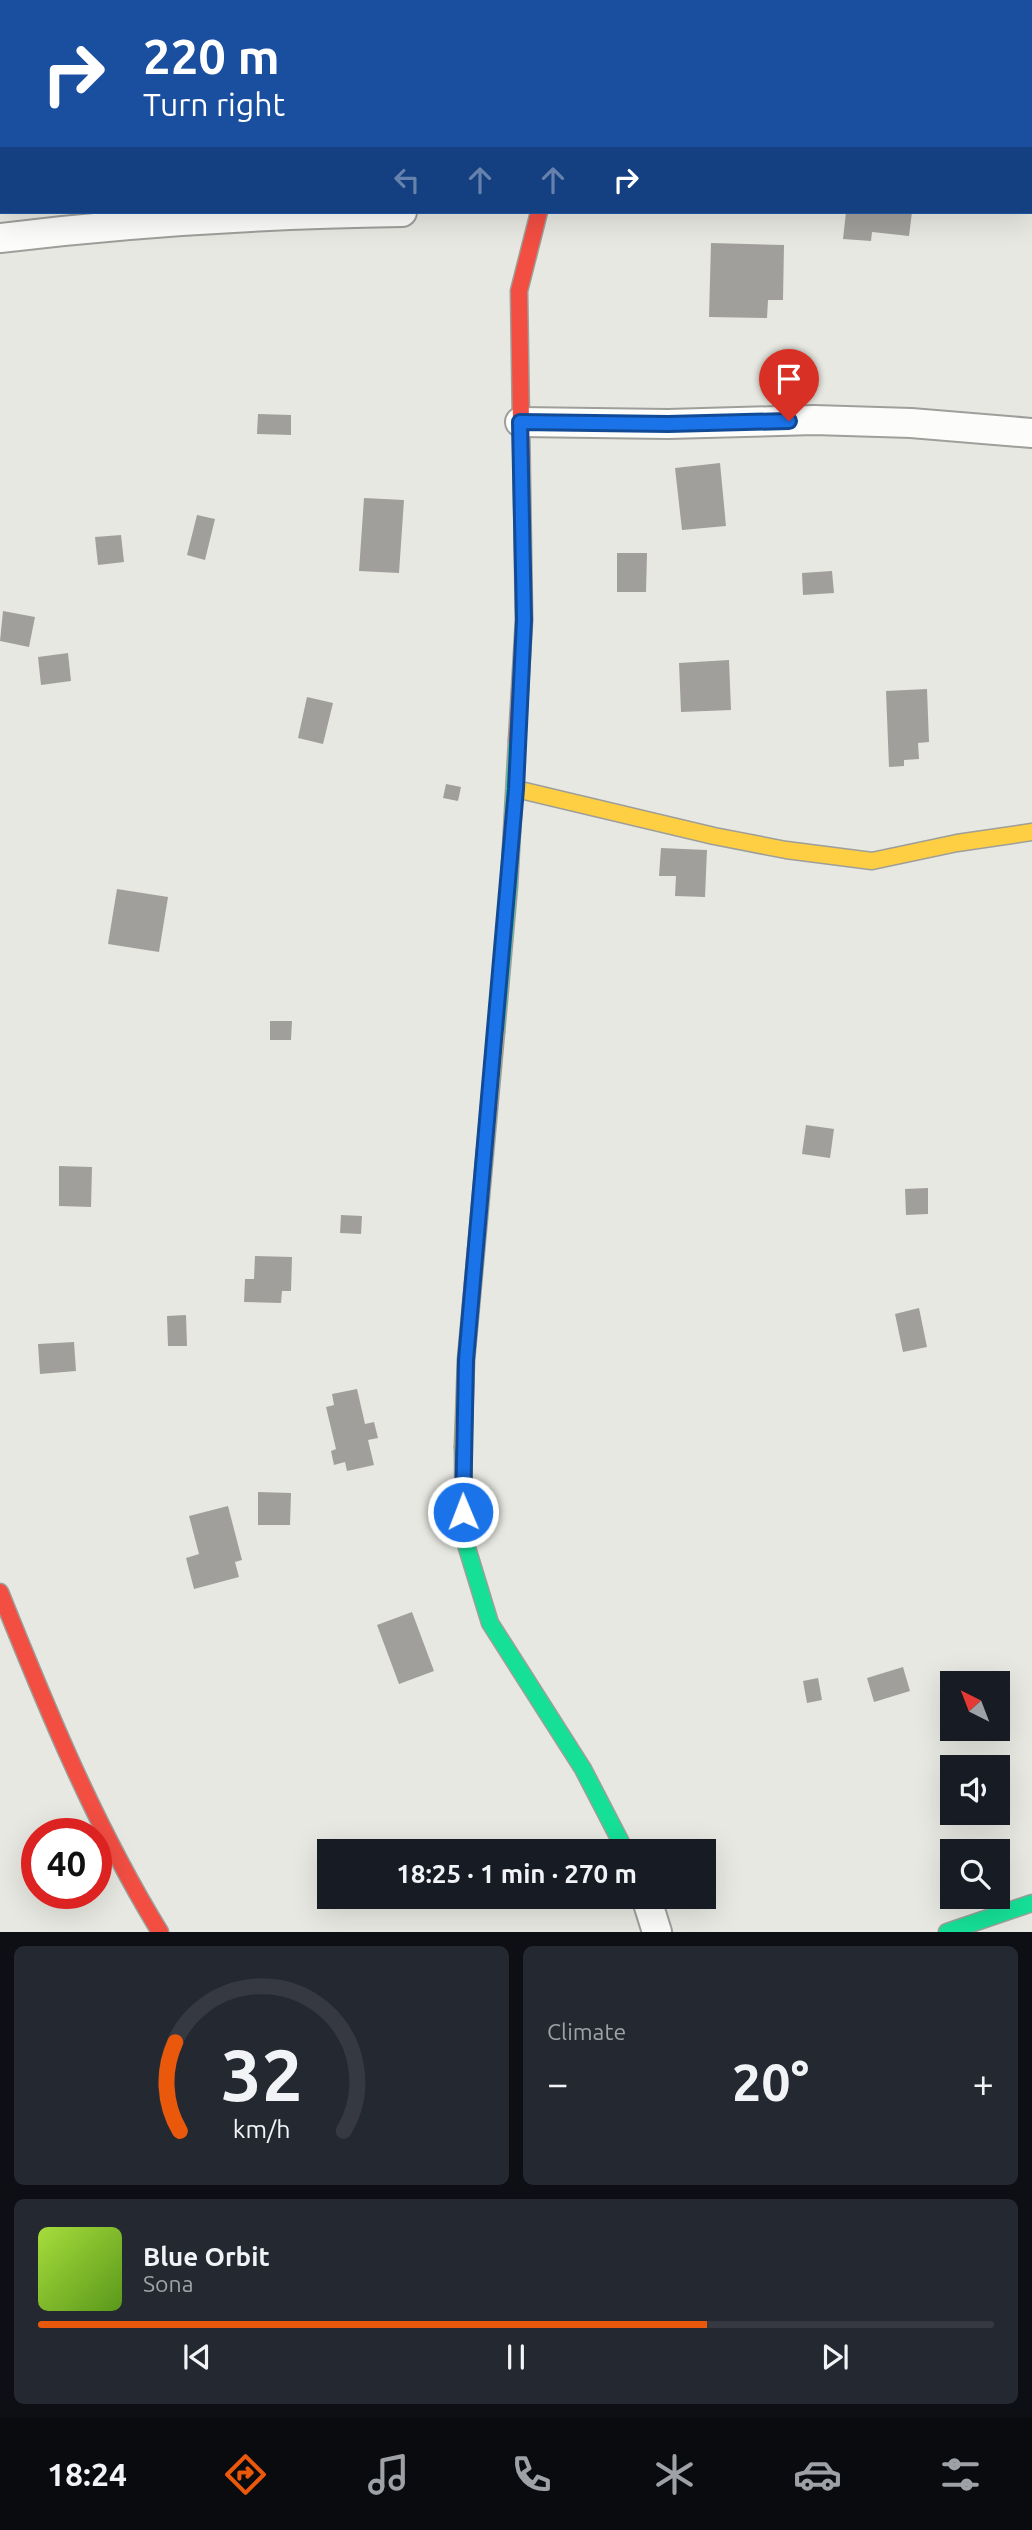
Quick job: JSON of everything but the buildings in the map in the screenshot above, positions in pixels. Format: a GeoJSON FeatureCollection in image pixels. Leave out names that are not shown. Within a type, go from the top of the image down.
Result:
{"type":"FeatureCollection","features":[{"type":"Feature","properties":{"kind":"street"},"geometry":{"type":"LineString","coordinates":[[0,238],[87,220],[349,214]]}},
{"type":"Feature","properties":{"kind":"street"},"geometry":{"type":"LineString","coordinates":[[538,214],[519,291],[524,620],[516,789],[466,1360],[464,1538],[490,1623],[583,1769],[619,1839]]}},
{"type":"Feature","properties":{"kind":"street"},"geometry":{"type":"LineString","coordinates":[[520,422],[668,424],[814,420],[911,423],[1032,433]]}},
{"type":"Feature","properties":{"kind":"street"},"geometry":{"type":"LineString","coordinates":[[516,789],[713,836],[786,850],[872,861],[957,843],[1032,832]]}},
{"type":"Feature","properties":{"kind":"street"},"geometry":{"type":"LineString","coordinates":[[0,1592],[63,1748],[100,1830],[156,1930]]}},
{"type":"Feature","properties":{"kind":"street"},"geometry":{"type":"LineString","coordinates":[[947,1931],[1032,1903]]}},
{"type":"Feature","properties":{"kind":"street"},"geometry":{"type":"LineString","coordinates":[[650,1909],[657,1931]]}},
{"type":"Feature","properties":{"kind":"traffic: fast"},"geometry":{"type":"LineString","coordinates":[[496,1032],[509,886],[517,740]]}},
{"type":"Feature","properties":{"kind":"traffic: fast"},"geometry":{"type":"LineString","coordinates":[[463,1447],[464,1538],[490,1623],[583,1769],[619,1839]]}},
{"type":"Feature","properties":{"kind":"traffic: fast"},"geometry":{"type":"LineString","coordinates":[[947,1932],[1032,1903]]}},
{"type":"Feature","properties":{"kind":"traffic: slow"},"geometry":{"type":"LineString","coordinates":[[516,789],[714,836],[786,850],[872,861],[957,843],[1032,832]]}},
{"type":"Feature","properties":{"kind":"traffic: slow"},"geometry":{"type":"LineString","coordinates":[[463,1447],[466,1360],[496,1032]]}},
{"type":"Feature","properties":{"kind":"traffic: jam"},"geometry":{"type":"LineString","coordinates":[[517,740],[524,620],[519,291],[538,214]]}},
{"type":"Feature","properties":{"kind":"traffic: jam"},"geometry":{"type":"LineString","coordinates":[[0,1592],[54,1723],[93,1808],[160,1932]]}},
{"type":"Feature","properties":{"kind":"route"},"geometry":{"type":"LineString","coordinates":[[463,1512],[466,1360],[516,789],[524,620],[520,422],[668,424],[789,421]]}}]}
